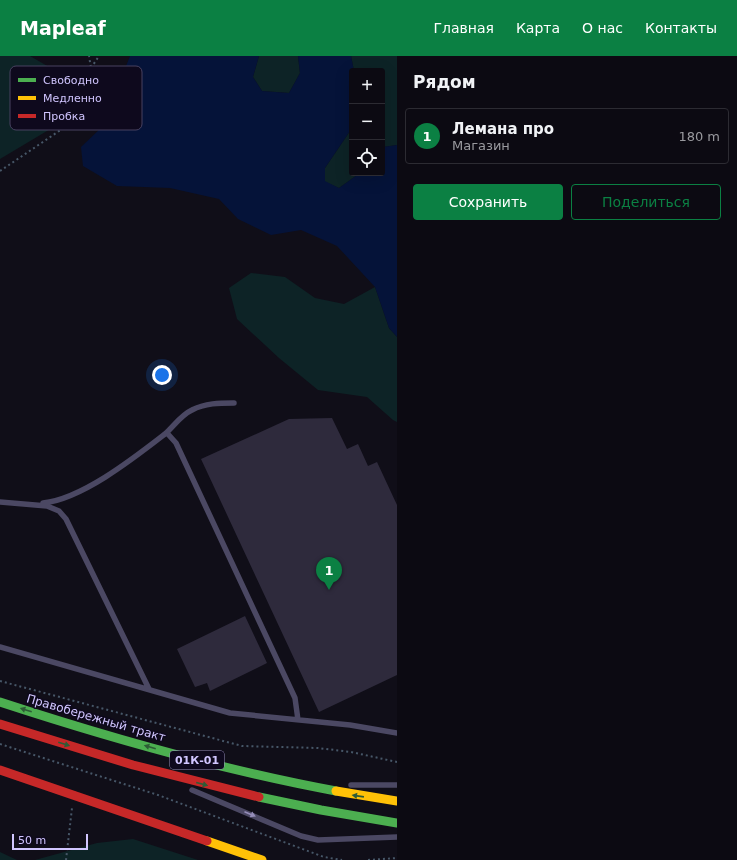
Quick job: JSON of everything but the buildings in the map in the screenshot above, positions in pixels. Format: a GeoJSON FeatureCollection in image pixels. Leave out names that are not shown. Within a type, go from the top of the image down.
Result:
{"type":"FeatureCollection","features":[{"type":"Feature","properties":{"kind":"main road","name":"Правобережный тракт"},"geometry":{"type":"LineString","coordinates":[[0,702],[232,770],[348,795],[397,801]]}},
{"type":"Feature","properties":{"kind":"main road","name":"01К-01"},"geometry":{"type":"LineString","coordinates":[[0,724],[123,762],[226,790],[344,816],[397,823]]}},
{"type":"Feature","properties":{"kind":"main road"},"geometry":{"type":"LineString","coordinates":[[0,770],[74,794],[262,860]]}},
{"type":"Feature","properties":{"kind":"lane"},"geometry":{"type":"LineString","coordinates":[[35,504],[51,502],[82,491],[118,469],[167,432],[185,413],[205,405],[234,404]]}},
{"type":"Feature","properties":{"kind":"lane"},"geometry":{"type":"LineString","coordinates":[[167,432],[176,443],[295,698],[298,720]]}},
{"type":"Feature","properties":{"kind":"lane"},"geometry":{"type":"LineString","coordinates":[[0,502],[47,506],[59,511],[66,519],[148,689]]}},
{"type":"Feature","properties":{"kind":"lane"},"geometry":{"type":"LineString","coordinates":[[0,647],[230,713],[350,725],[397,733]]}},
{"type":"Feature","properties":{"kind":"lane"},"geometry":{"type":"LineString","coordinates":[[123,762],[172,782]]}},
{"type":"Feature","properties":{"kind":"lane"},"geometry":{"type":"LineString","coordinates":[[232,770],[325,782]]}},
{"type":"Feature","properties":{"kind":"lane"},"geometry":{"type":"LineString","coordinates":[[348,785],[397,785]]}},
{"type":"Feature","properties":{"kind":"lane"},"geometry":{"type":"LineString","coordinates":[[186,788],[301,836],[318,840],[397,837]]}},
{"type":"Feature","properties":{"kind":"path"},"geometry":{"type":"LineString","coordinates":[[89,56],[91,66]]}},
{"type":"Feature","properties":{"kind":"path"},"geometry":{"type":"LineString","coordinates":[[92,66],[99,56]]}},
{"type":"Feature","properties":{"kind":"path"},"geometry":{"type":"LineString","coordinates":[[0,171],[61,130]]}},
{"type":"Feature","properties":{"kind":"path"},"geometry":{"type":"LineString","coordinates":[[0,681],[242,746],[318,748],[351,752],[397,762]]}},
{"type":"Feature","properties":{"kind":"path"},"geometry":{"type":"LineString","coordinates":[[0,744],[158,795],[324,857],[342,860]]}},
{"type":"Feature","properties":{"kind":"path"},"geometry":{"type":"LineString","coordinates":[[66,860],[74,794]]}},
{"type":"Feature","properties":{"kind":"path"},"geometry":{"type":"LineString","coordinates":[[368,860],[397,858]]}},
{"type":"Feature","properties":{"kind":"green space"},"geometry":{"type":"Polygon","coordinates":[[[0,56],[30,56],[47,66],[10,66],[10,130],[49,130],[0,159],[0,56]]]}},
{"type":"Feature","properties":{"kind":"green space"},"geometry":{"type":"Polygon","coordinates":[[[259,56],[298,56],[300,73],[289,93],[262,91],[253,77],[259,56]]]}},
{"type":"Feature","properties":{"kind":"green space"},"geometry":{"type":"Polygon","coordinates":[[[351,56],[397,56],[397,145],[385,147],[385,68],[353,68],[351,56]]]}},
{"type":"Feature","properties":{"kind":"green space"},"geometry":{"type":"Polygon","coordinates":[[[349,132],[349,176],[356,176],[339,188],[325,182],[325,168],[349,132]]]}},
{"type":"Feature","properties":{"kind":"green space"},"geometry":{"type":"Polygon","coordinates":[[[251,273],[285,277],[315,298],[344,304],[375,287],[389,328],[397,337],[397,422],[367,397],[318,390],[279,358],[237,319],[229,288],[251,273]]]}},
{"type":"Feature","properties":{"kind":"green space"},"geometry":{"type":"Polygon","coordinates":[[[133,839],[198,860],[35,860],[97,843],[133,839]]]}},
{"type":"Feature","properties":{"kind":"green space"},"geometry":{"type":"Polygon","coordinates":[[[0,852],[17,860],[0,860],[0,852]]]}},
{"type":"Feature","properties":{"kind":"water"},"geometry":{"type":"Polygon","coordinates":[[[130,56],[259,56],[253,77],[262,91],[289,93],[300,73],[298,56],[351,56],[353,68],[349,68],[349,132],[325,168],[325,181],[339,188],[356,176],[385,176],[385,147],[397,145],[397,337],[389,328],[375,287],[337,246],[301,230],[271,235],[238,219],[219,199],[170,188],[117,186],[83,166],[81,147],[99,130],[142,130],[142,66],[126,66],[130,56]]]}},
{"type":"Feature","properties":{"kind":"traffic: fast"},"geometry":{"type":"LineString","coordinates":[[0,702],[166,752],[293,783],[336,791]]}},
{"type":"Feature","properties":{"kind":"traffic: fast"},"geometry":{"type":"LineString","coordinates":[[259,797],[321,810],[397,823]]}},
{"type":"Feature","properties":{"kind":"traffic: slow"},"geometry":{"type":"LineString","coordinates":[[336,791],[397,801]]}},
{"type":"Feature","properties":{"kind":"traffic: slow"},"geometry":{"type":"LineString","coordinates":[[207,841],[262,860]]}},
{"type":"Feature","properties":{"kind":"traffic: jam"},"geometry":{"type":"LineString","coordinates":[[0,724],[133,765],[259,797]]}},
{"type":"Feature","properties":{"kind":"traffic: jam"},"geometry":{"type":"LineString","coordinates":[[0,770],[207,841]]}},
{"type":"Feature","properties":{"kind":"place","name":"Лемана про"},"geometry":{"type":"Point","coordinates":[329,590]}}]}
